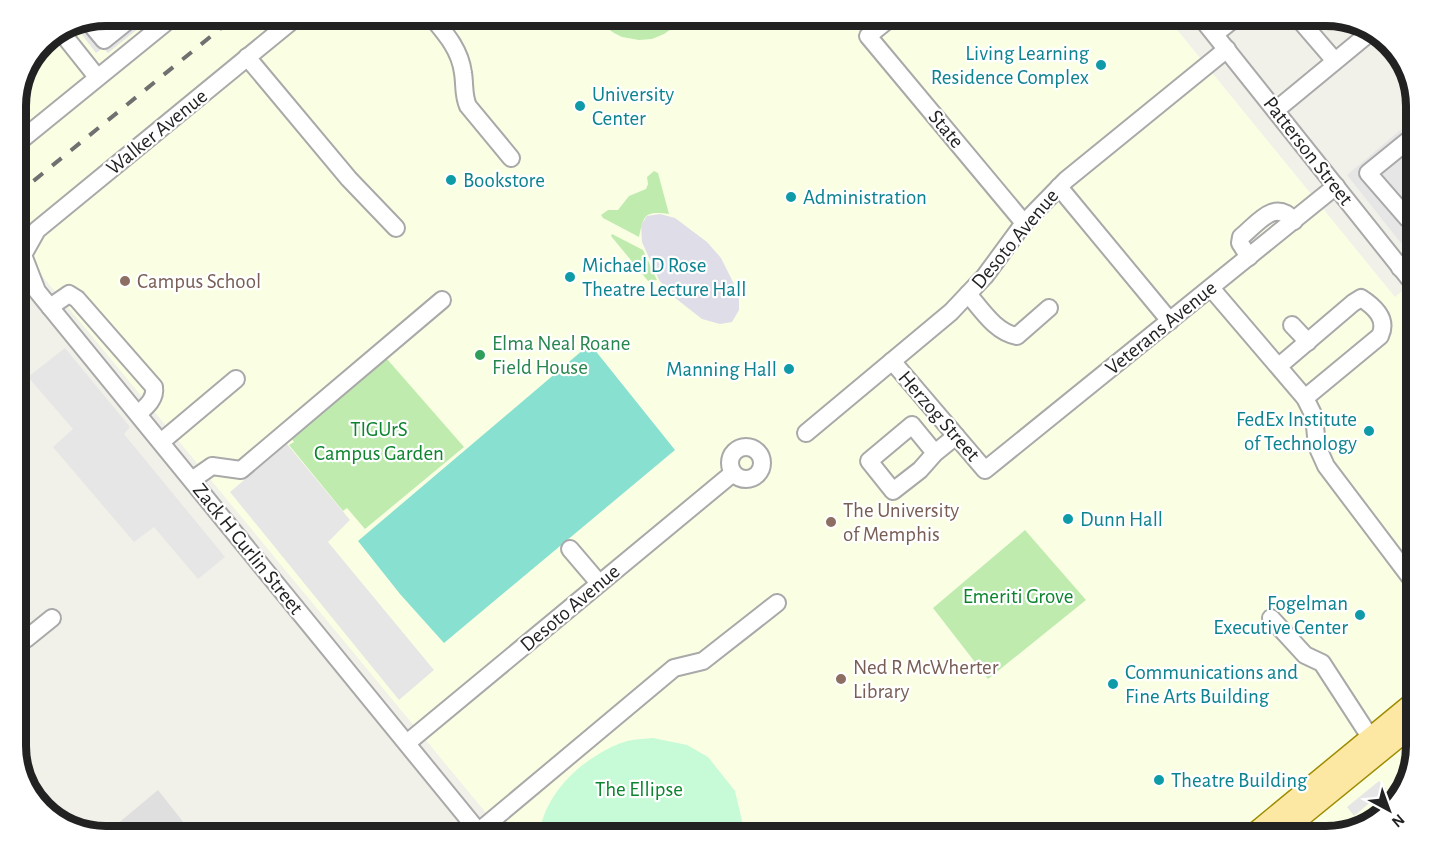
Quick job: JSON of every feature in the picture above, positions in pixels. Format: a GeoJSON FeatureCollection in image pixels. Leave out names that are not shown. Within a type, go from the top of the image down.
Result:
{"type":"FeatureCollection","features":[{"type":"Feature","properties":{"kind":"main road"},"geometry":{"type":"LineString","coordinates":[[1264,826],[1406,709]]}},
{"type":"Feature","properties":{"kind":"main road"},"geometry":{"type":"LineString","coordinates":[[1288,826],[1406,730]]}},
{"type":"Feature","properties":{"kind":"street"},"geometry":{"type":"LineString","coordinates":[[93,27],[104,40],[121,26]]}},
{"type":"Feature","properties":{"kind":"street"},"geometry":{"type":"LineString","coordinates":[[26,136],[161,26]]}},
{"type":"Feature","properties":{"kind":"street","name":"Walker Avenue"},"geometry":{"type":"LineString","coordinates":[[26,250],[37,230],[285,26]]}},
{"type":"Feature","properties":{"kind":"street"},"geometry":{"type":"LineString","coordinates":[[439,26],[455,47],[463,74],[465,99],[468,106],[511,158]]}},
{"type":"Feature","properties":{"kind":"street","name":"State"},"geometry":{"type":"LineString","coordinates":[[880,26],[868,36],[1024,223]]}},
{"type":"Feature","properties":{"kind":"street","name":"Patterson Street"},"geometry":{"type":"LineString","coordinates":[[1208,26],[1405,274]]}},
{"type":"Feature","properties":{"kind":"street"},"geometry":{"type":"LineString","coordinates":[[1215,34],[1225,26]]}},
{"type":"Feature","properties":{"kind":"street"},"geometry":{"type":"LineString","coordinates":[[1305,26],[1335,61]]}},
{"type":"Feature","properties":{"kind":"street"},"geometry":{"type":"LineString","coordinates":[[1276,110],[1365,36]]}},
{"type":"Feature","properties":{"kind":"street"},"geometry":{"type":"LineString","coordinates":[[65,37],[98,77]]}},
{"type":"Feature","properties":{"kind":"street","name":"Desoto Avenue"},"geometry":{"type":"LineString","coordinates":[[806,433],[951,312],[985,276],[1024,223],[1059,187],[1227,49]]}},
{"type":"Feature","properties":{"kind":"street"},"geometry":{"type":"LineString","coordinates":[[247,57],[349,179],[396,228]]}},
{"type":"Feature","properties":{"kind":"street"},"geometry":{"type":"LineString","coordinates":[[1405,143],[1368,173],[1405,216]]}},
{"type":"Feature","properties":{"kind":"street","name":"Veterans Avenue"},"geometry":{"type":"LineString","coordinates":[[985,470],[1336,186]]}},
{"type":"Feature","properties":{"kind":"street"},"geometry":{"type":"LineString","coordinates":[[1059,187],[1170,321]]}},
{"type":"Feature","properties":{"kind":"street","name":"Zack H Curlin Street"},"geometry":{"type":"LineString","coordinates":[[26,262],[38,291],[50,307],[473,826]]}},
{"type":"Feature","properties":{"kind":"street"},"geometry":{"type":"LineString","coordinates":[[1400,268],[1405,264]]}},
{"type":"Feature","properties":{"kind":"street"},"geometry":{"type":"LineString","coordinates":[[1211,288],[1305,398],[1314,416],[1317,446],[1326,466],[1406,571]]}},
{"type":"Feature","properties":{"kind":"street"},"geometry":{"type":"LineString","coordinates":[[50,307],[69,294],[77,299],[154,387],[155,394],[152,400],[138,414]]}},
{"type":"Feature","properties":{"kind":"street"},"geometry":{"type":"LineString","coordinates":[[968,294],[993,323],[1012,336],[1017,336],[1049,308]]}},
{"type":"Feature","properties":{"kind":"street"},"geometry":{"type":"LineString","coordinates":[[1279,366],[1353,303],[1362,298],[1378,310],[1382,319],[1380,336],[1305,398]]}},
{"type":"Feature","properties":{"kind":"street"},"geometry":{"type":"LineString","coordinates":[[192,480],[212,466],[241,470],[442,300]]}},
{"type":"Feature","properties":{"kind":"street"},"geometry":{"type":"LineString","coordinates":[[1292,325],[1308,342]]}},
{"type":"Feature","properties":{"kind":"street","name":"Herzog Street"},"geometry":{"type":"LineString","coordinates":[[892,361],[985,470]]}},
{"type":"Feature","properties":{"kind":"street"},"geometry":{"type":"LineString","coordinates":[[160,442],[236,379]]}},
{"type":"Feature","properties":{"kind":"street"},"geometry":{"type":"LineString","coordinates":[[935,453],[956,436]]}},
{"type":"Feature","properties":{"kind":"street","name":"Desoto Avenue"},"geometry":{"type":"LineString","coordinates":[[406,743],[733,473]]}},
{"type":"Feature","properties":{"kind":"street"},"geometry":{"type":"LineString","coordinates":[[570,549],[599,583]]}},
{"type":"Feature","properties":{"kind":"street"},"geometry":{"type":"LineString","coordinates":[[489,826],[674,668],[704,661],[777,603]]}},
{"type":"Feature","properties":{"kind":"street"},"geometry":{"type":"LineString","coordinates":[[26,639],[52,618]]}},
{"type":"Feature","properties":{"kind":"street"},"geometry":{"type":"LineString","coordinates":[[1271,618],[1305,655],[1322,663],[1370,737]]}},
{"type":"Feature","properties":{"kind":"shaded area","name":"The University of Memphis"},"geometry":{"type":"Polygon","coordinates":[[[106,26],[1174,26],[1395,297],[1405,289],[1405,757],[1398,780],[1359,780],[1359,819],[1346,824],[1325,826],[497,826],[26,256],[26,100],[28,85],[34,70],[53,45],[66,36],[90,27],[106,26]]]}},
{"type":"Feature","properties":{"kind":"shaded area"},"geometry":{"type":"Polygon","coordinates":[[[141,26],[108,53],[103,48],[96,53],[79,31],[90,27],[141,26]]]}},
{"type":"Feature","properties":{"kind":"shaded area"},"geometry":{"type":"Polygon","coordinates":[[[1405,126],[1405,240],[1401,243],[1347,175],[1405,126]]]}},
{"type":"Feature","properties":{"kind":"shaded area"},"geometry":{"type":"Polygon","coordinates":[[[660,214],[675,218],[707,242],[721,258],[739,294],[739,310],[732,322],[720,324],[702,319],[674,297],[659,280],[642,242],[641,225],[647,216],[660,214]]]}},
{"type":"Feature","properties":{"kind":"shaded area"},"geometry":{"type":"Polygon","coordinates":[[[590,344],[675,450],[444,643],[400,594],[358,541],[590,344]]]}},
{"type":"Feature","properties":{"kind":"shaded area"},"geometry":{"type":"Polygon","coordinates":[[[65,348],[130,427],[124,434],[225,557],[198,579],[154,527],[134,542],[53,447],[73,429],[28,377],[65,348]]]}},
{"type":"Feature","properties":{"kind":"shaded area"},"geometry":{"type":"Polygon","coordinates":[[[287,444],[350,520],[328,542],[434,670],[399,700],[230,492],[287,444]]]}},
{"type":"Feature","properties":{"kind":"shaded area"},"geometry":{"type":"Polygon","coordinates":[[[158,790],[186,826],[115,826],[158,790]]]}},
{"type":"Feature","properties":{"kind":"shaded area"},"geometry":{"type":"Polygon","coordinates":[[[1359,797],[1359,812],[1354,816],[1347,807],[1359,797]]]}},
{"type":"Feature","properties":{"kind":"green space"},"geometry":{"type":"Polygon","coordinates":[[[605,26],[676,26],[652,39],[639,40],[622,37],[605,26]]]}},
{"type":"Feature","properties":{"kind":"green space"},"geometry":{"type":"Polygon","coordinates":[[[654,171],[658,173],[669,214],[654,213],[646,216],[639,237],[603,218],[601,215],[608,210],[618,210],[629,196],[646,189],[647,177],[654,171]]]}},
{"type":"Feature","properties":{"kind":"green space"},"geometry":{"type":"Polygon","coordinates":[[[612,234],[643,250],[657,280],[648,281],[611,236],[612,234]]]}},
{"type":"Feature","properties":{"kind":"green space","name":"TIGUrS Campus Garden"},"geometry":{"type":"Polygon","coordinates":[[[387,359],[464,447],[365,529],[347,508],[343,511],[289,445],[294,442],[291,438],[387,359]]]}},
{"type":"Feature","properties":{"kind":"green space","name":"Emeriti Grove"},"geometry":{"type":"Polygon","coordinates":[[[1025,530],[1086,600],[988,679],[933,608],[1025,530]]]}},
{"type":"Feature","properties":{"kind":"green space","name":"The Ellipse"},"geometry":{"type":"Polygon","coordinates":[[[653,738],[687,745],[708,757],[735,791],[743,826],[541,826],[556,792],[579,768],[606,750],[633,740],[653,738]]]}},
{"type":"Feature","properties":{"kind":"railway"},"geometry":{"type":"LineString","coordinates":[[26,187],[224,26]]}},
{"type":"Feature","properties":{"kind":"place","name":"Living Learning Residence Complex"},"geometry":{"type":"Point","coordinates":[1101,65]}},
{"type":"Feature","properties":{"kind":"place","name":"University Center"},"geometry":{"type":"Point","coordinates":[580,106]}},
{"type":"Feature","properties":{"kind":"place","name":"Bookstore"},"geometry":{"type":"Point","coordinates":[451,180]}},
{"type":"Feature","properties":{"kind":"place","name":"Administration"},"geometry":{"type":"Point","coordinates":[791,197]}},
{"type":"Feature","properties":{"kind":"place","name":"Michael D Rose Theatre Lecture Hall"},"geometry":{"type":"Point","coordinates":[570,277]}},
{"type":"Feature","properties":{"kind":"place","name":"Campus School"},"geometry":{"type":"Point","coordinates":[125,281]}},
{"type":"Feature","properties":{"kind":"place","name":"Elma Neal Roane Field House"},"geometry":{"type":"Point","coordinates":[480,355]}},
{"type":"Feature","properties":{"kind":"place","name":"Manning Hall"},"geometry":{"type":"Point","coordinates":[789,369]}},
{"type":"Feature","properties":{"kind":"place","name":"FedEx Institute of Technology"},"geometry":{"type":"Point","coordinates":[1369,431]}},
{"type":"Feature","properties":{"kind":"place","name":"Dunn Hall"},"geometry":{"type":"Point","coordinates":[1068,519]}},
{"type":"Feature","properties":{"kind":"place","name":"The University of Memphis"},"geometry":{"type":"Point","coordinates":[831,522]}},
{"type":"Feature","properties":{"kind":"place","name":"Fogelman Executive Center"},"geometry":{"type":"Point","coordinates":[1360,615]}},
{"type":"Feature","properties":{"kind":"place","name":"Ned R McWherter Library"},"geometry":{"type":"Point","coordinates":[841,679]}},
{"type":"Feature","properties":{"kind":"place","name":"Communications and Fine Arts Building"},"geometry":{"type":"Point","coordinates":[1113,684]}},
{"type":"Feature","properties":{"kind":"place","name":"Theatre Building"},"geometry":{"type":"Point","coordinates":[1159,780]}}]}
